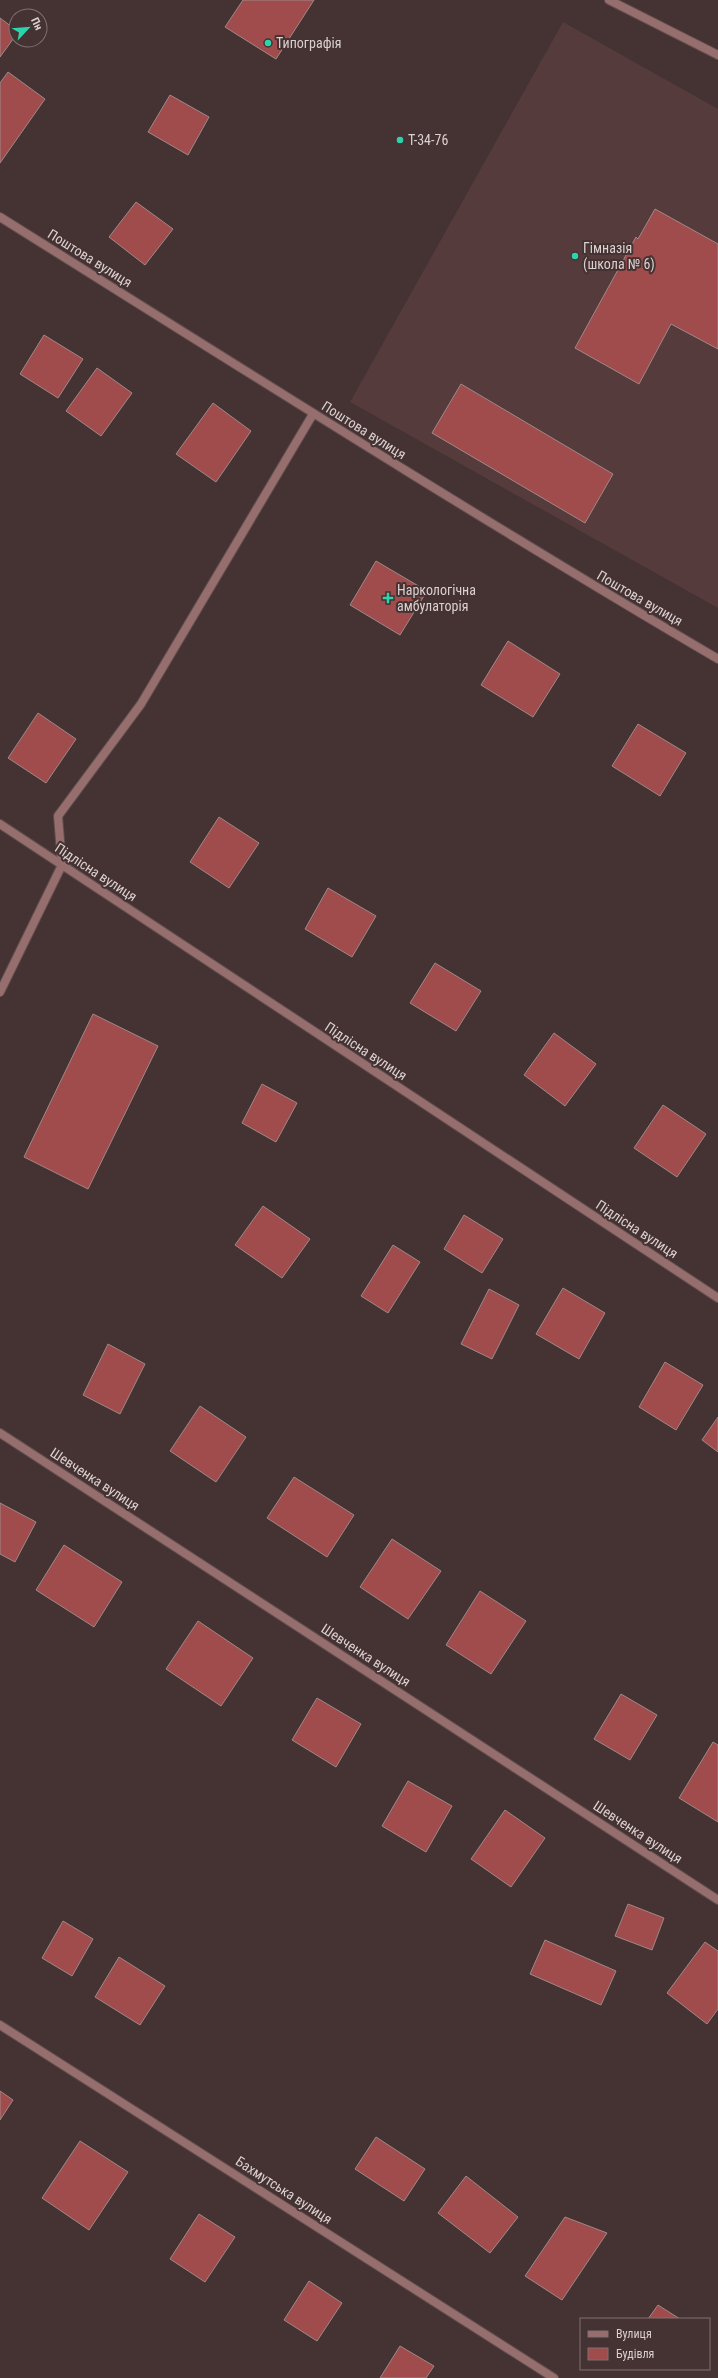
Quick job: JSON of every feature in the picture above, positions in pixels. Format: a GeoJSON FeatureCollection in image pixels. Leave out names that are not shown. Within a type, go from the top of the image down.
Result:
{"type":"FeatureCollection","features":[{"type":"Feature","properties":{"kind":"street"},"geometry":{"type":"LineString","coordinates":[[610,0],[718,55]]}},
{"type":"Feature","properties":{"kind":"street","name":"Поштова вулиця"},"geometry":{"type":"LineString","coordinates":[[0,217],[313,414],[590,584],[718,659]]}},
{"type":"Feature","properties":{"kind":"street"},"geometry":{"type":"LineString","coordinates":[[0,992],[62,865],[58,816],[142,704],[313,414]]}},
{"type":"Feature","properties":{"kind":"street","name":"Підлісна вулиця"},"geometry":{"type":"LineString","coordinates":[[0,824],[718,1298]]}},
{"type":"Feature","properties":{"kind":"street","name":"Шевченка вулиця"},"geometry":{"type":"LineString","coordinates":[[0,1432],[718,1900]]}},
{"type":"Feature","properties":{"kind":"street","name":"Бахмутська вулиця"},"geometry":{"type":"LineString","coordinates":[[0,2025],[554,2378]]}},
{"type":"Feature","properties":{"kind":"shaded area","name":"Гімназія (школа № 6)"},"geometry":{"type":"Polygon","coordinates":[[[563,22],[718,109],[718,608],[350,402],[563,22]]]}},
{"type":"Feature","properties":{"kind":"building","name":"Типографія"},"geometry":{"type":"Polygon","coordinates":[[[243,0],[314,0],[276,59],[225,27],[243,0]]]}},
{"type":"Feature","properties":{"kind":"building"},"geometry":{"type":"Polygon","coordinates":[[[0,18],[8,24],[8,46],[0,57],[0,18]]]}},
{"type":"Feature","properties":{"kind":"building"},"geometry":{"type":"Polygon","coordinates":[[[8,72],[45,99],[0,163],[0,83],[8,72]]]}},
{"type":"Feature","properties":{"kind":"building"},"geometry":{"type":"Polygon","coordinates":[[[170,95],[209,117],[188,155],[148,132],[170,95]]]}},
{"type":"Feature","properties":{"kind":"building"},"geometry":{"type":"Polygon","coordinates":[[[136,202],[173,229],[145,265],[109,237],[136,202]]]}},
{"type":"Feature","properties":{"kind":"building"},"geometry":{"type":"Polygon","coordinates":[[[655,209],[718,244],[718,349],[671,324],[639,384],[575,348],[636,237],[638,239],[655,209]]]}},
{"type":"Feature","properties":{"kind":"building"},"geometry":{"type":"Polygon","coordinates":[[[44,335],[83,359],[58,398],[20,374],[44,335]]]}},
{"type":"Feature","properties":{"kind":"building"},"geometry":{"type":"Polygon","coordinates":[[[97,368],[132,393],[101,436],[66,411],[97,368]]]}},
{"type":"Feature","properties":{"kind":"building"},"geometry":{"type":"Polygon","coordinates":[[[461,384],[613,474],[585,523],[432,433],[461,384]]]}},
{"type":"Feature","properties":{"kind":"building"},"geometry":{"type":"Polygon","coordinates":[[[213,403],[251,431],[216,482],[176,454],[213,403]]]}},
{"type":"Feature","properties":{"kind":"building","name":"Наркологічна амбулаторія"},"geometry":{"type":"Polygon","coordinates":[[[376,561],[427,591],[400,635],[350,605],[376,561]]]}},
{"type":"Feature","properties":{"kind":"building"},"geometry":{"type":"Polygon","coordinates":[[[508,641],[560,674],[533,717],[481,685],[508,641]]]}},
{"type":"Feature","properties":{"kind":"building"},"geometry":{"type":"Polygon","coordinates":[[[38,713],[76,739],[46,783],[8,758],[38,713]]]}},
{"type":"Feature","properties":{"kind":"building"},"geometry":{"type":"Polygon","coordinates":[[[638,724],[686,753],[660,796],[612,766],[638,724]]]}},
{"type":"Feature","properties":{"kind":"building"},"geometry":{"type":"Polygon","coordinates":[[[219,817],[259,843],[229,888],[190,862],[219,817]]]}},
{"type":"Feature","properties":{"kind":"building"},"geometry":{"type":"Polygon","coordinates":[[[328,888],[376,916],[352,957],[305,929],[328,888]]]}},
{"type":"Feature","properties":{"kind":"building"},"geometry":{"type":"Polygon","coordinates":[[[435,963],[481,991],[456,1031],[410,1003],[435,963]]]}},
{"type":"Feature","properties":{"kind":"building"},"geometry":{"type":"Polygon","coordinates":[[[93,1014],[158,1046],[88,1189],[24,1157],[93,1014]]]}},
{"type":"Feature","properties":{"kind":"building"},"geometry":{"type":"Polygon","coordinates":[[[554,1033],[596,1064],[565,1106],[524,1075],[554,1033]]]}},
{"type":"Feature","properties":{"kind":"building"},"geometry":{"type":"Polygon","coordinates":[[[262,1084],[297,1103],[276,1142],[242,1123],[262,1084]]]}},
{"type":"Feature","properties":{"kind":"building"},"geometry":{"type":"Polygon","coordinates":[[[663,1105],[706,1134],[677,1177],[634,1148],[663,1105]]]}},
{"type":"Feature","properties":{"kind":"building"},"geometry":{"type":"Polygon","coordinates":[[[263,1206],[310,1239],[282,1278],[235,1245],[263,1206]]]}},
{"type":"Feature","properties":{"kind":"building"},"geometry":{"type":"Polygon","coordinates":[[[464,1215],[503,1239],[482,1273],[444,1249],[464,1215]]]}},
{"type":"Feature","properties":{"kind":"building"},"geometry":{"type":"Polygon","coordinates":[[[393,1245],[420,1262],[388,1313],[361,1296],[393,1245]]]}},
{"type":"Feature","properties":{"kind":"building"},"geometry":{"type":"Polygon","coordinates":[[[563,1288],[605,1313],[579,1359],[536,1334],[563,1288]]]}},
{"type":"Feature","properties":{"kind":"building"},"geometry":{"type":"Polygon","coordinates":[[[489,1289],[519,1305],[492,1359],[461,1344],[489,1289]]]}},
{"type":"Feature","properties":{"kind":"building"},"geometry":{"type":"Polygon","coordinates":[[[108,1344],[145,1364],[120,1414],[83,1395],[108,1344]]]}},
{"type":"Feature","properties":{"kind":"building"},"geometry":{"type":"Polygon","coordinates":[[[665,1362],[703,1385],[676,1430],[639,1407],[665,1362]]]}},
{"type":"Feature","properties":{"kind":"building"},"geometry":{"type":"Polygon","coordinates":[[[200,1406],[246,1437],[216,1482],[170,1451],[200,1406]]]}},
{"type":"Feature","properties":{"kind":"building"},"geometry":{"type":"Polygon","coordinates":[[[718,1417],[718,1452],[702,1440],[718,1417]]]}},
{"type":"Feature","properties":{"kind":"building"},"geometry":{"type":"Polygon","coordinates":[[[294,1477],[354,1515],[327,1557],[267,1518],[294,1477]]]}},
{"type":"Feature","properties":{"kind":"building"},"geometry":{"type":"Polygon","coordinates":[[[0,1503],[36,1522],[15,1562],[0,1554],[0,1503]]]}},
{"type":"Feature","properties":{"kind":"building"},"geometry":{"type":"Polygon","coordinates":[[[392,1539],[441,1571],[408,1619],[360,1587],[392,1539]]]}},
{"type":"Feature","properties":{"kind":"building"},"geometry":{"type":"Polygon","coordinates":[[[64,1545],[122,1582],[94,1627],[36,1590],[64,1545]]]}},
{"type":"Feature","properties":{"kind":"building"},"geometry":{"type":"Polygon","coordinates":[[[480,1591],[526,1621],[491,1674],[446,1645],[480,1591]]]}},
{"type":"Feature","properties":{"kind":"building"},"geometry":{"type":"Polygon","coordinates":[[[198,1621],[253,1658],[221,1706],[166,1669],[198,1621]]]}},
{"type":"Feature","properties":{"kind":"building"},"geometry":{"type":"Polygon","coordinates":[[[621,1694],[657,1715],[630,1760],[594,1739],[621,1694]]]}},
{"type":"Feature","properties":{"kind":"building"},"geometry":{"type":"Polygon","coordinates":[[[317,1698],[361,1724],[336,1767],[292,1740],[317,1698]]]}},
{"type":"Feature","properties":{"kind":"building"},"geometry":{"type":"Polygon","coordinates":[[[713,1742],[718,1745],[718,1822],[679,1798],[713,1742]]]}},
{"type":"Feature","properties":{"kind":"building"},"geometry":{"type":"Polygon","coordinates":[[[408,1781],[452,1806],[426,1852],[382,1826],[408,1781]]]}},
{"type":"Feature","properties":{"kind":"building"},"geometry":{"type":"Polygon","coordinates":[[[505,1810],[545,1838],[511,1887],[471,1859],[505,1810]]]}},
{"type":"Feature","properties":{"kind":"building"},"geometry":{"type":"Polygon","coordinates":[[[628,1904],[664,1918],[652,1950],[615,1936],[628,1904]]]}},
{"type":"Feature","properties":{"kind":"building"},"geometry":{"type":"Polygon","coordinates":[[[63,1921],[93,1939],[72,1976],[42,1958],[63,1921]]]}},
{"type":"Feature","properties":{"kind":"building"},"geometry":{"type":"Polygon","coordinates":[[[545,1940],[616,1971],[601,2005],[530,1974],[545,1940]]]}},
{"type":"Feature","properties":{"kind":"building"},"geometry":{"type":"Polygon","coordinates":[[[705,1942],[718,1951],[718,2009],[707,2024],[667,1993],[705,1942]]]}},
{"type":"Feature","properties":{"kind":"building"},"geometry":{"type":"Polygon","coordinates":[[[119,1957],[165,1986],[140,2025],[95,1997],[119,1957]]]}},
{"type":"Feature","properties":{"kind":"building"},"geometry":{"type":"Polygon","coordinates":[[[0,2091],[13,2100],[0,2120],[0,2091]]]}},
{"type":"Feature","properties":{"kind":"building"},"geometry":{"type":"Polygon","coordinates":[[[376,2137],[425,2169],[404,2201],[355,2169],[376,2137]]]}},
{"type":"Feature","properties":{"kind":"building"},"geometry":{"type":"Polygon","coordinates":[[[80,2141],[128,2172],[89,2230],[42,2198],[80,2141]]]}},
{"type":"Feature","properties":{"kind":"building"},"geometry":{"type":"Polygon","coordinates":[[[466,2176],[518,2217],[490,2253],[438,2213],[466,2176]]]}},
{"type":"Feature","properties":{"kind":"building"},"geometry":{"type":"Polygon","coordinates":[[[199,2214],[235,2237],[205,2282],[170,2259],[199,2214]]]}},
{"type":"Feature","properties":{"kind":"building"},"geometry":{"type":"Polygon","coordinates":[[[565,2217],[607,2233],[562,2300],[525,2276],[565,2217]]]}},
{"type":"Feature","properties":{"kind":"building"},"geometry":{"type":"Polygon","coordinates":[[[309,2281],[342,2303],[317,2341],[284,2320],[309,2281]]]}},
{"type":"Feature","properties":{"kind":"building"},"geometry":{"type":"Polygon","coordinates":[[[658,2305],[678,2318],[649,2318],[658,2305]]]}},
{"type":"Feature","properties":{"kind":"building"},"geometry":{"type":"Polygon","coordinates":[[[400,2346],[434,2366],[426,2378],[380,2378],[400,2346]]]}},
{"type":"Feature","properties":{"kind":"place","name":"Типографія"},"geometry":{"type":"Point","coordinates":[268,43]}},
{"type":"Feature","properties":{"kind":"place","name":"Т-34-76"},"geometry":{"type":"Point","coordinates":[400,140]}},
{"type":"Feature","properties":{"kind":"place","name":"Гімназія (школа № 6)"},"geometry":{"type":"Point","coordinates":[575,256]}},
{"type":"Feature","properties":{"kind":"place","name":"Наркологічна амбулаторія"},"geometry":{"type":"Point","coordinates":[388,598]}}]}
